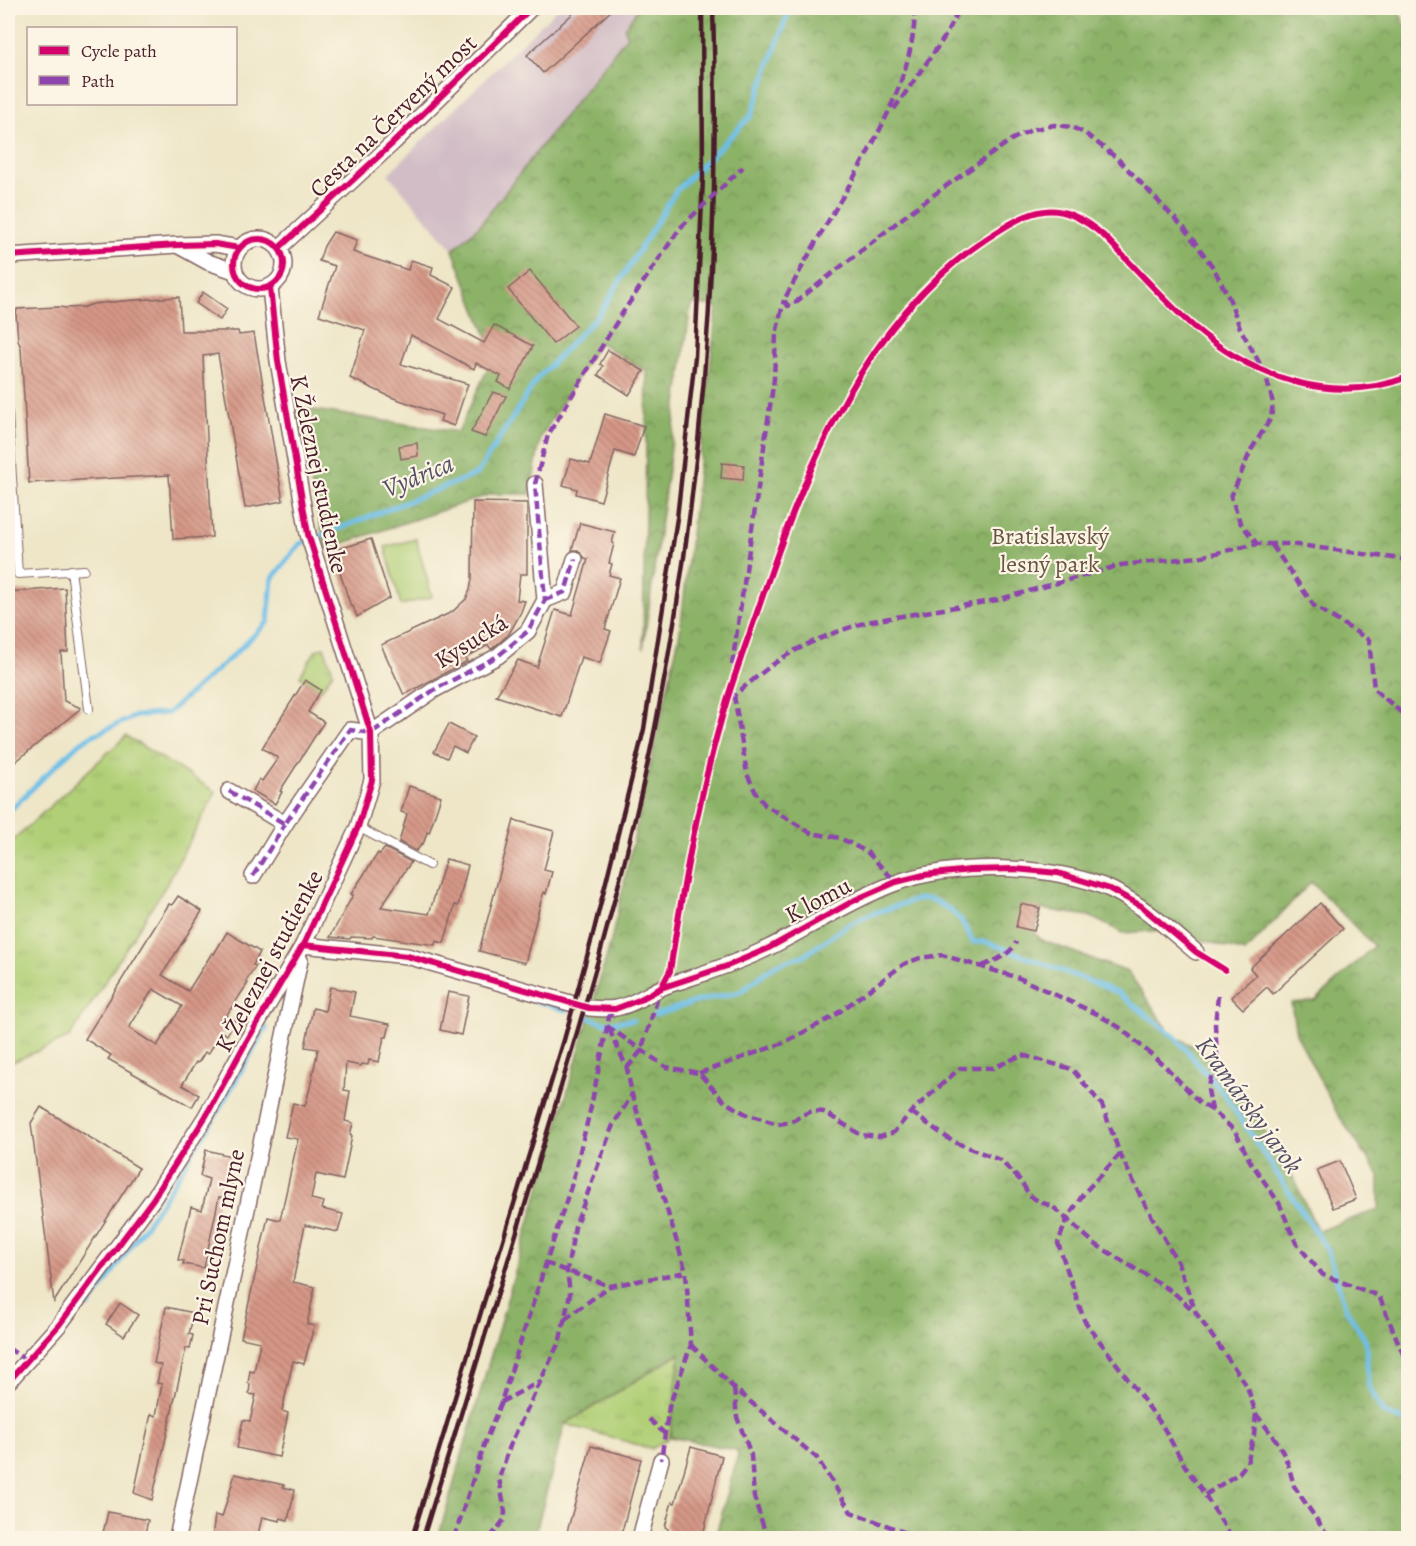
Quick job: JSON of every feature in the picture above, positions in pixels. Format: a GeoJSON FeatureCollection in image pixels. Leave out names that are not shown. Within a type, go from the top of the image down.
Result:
{"type":"FeatureCollection","features":[{"type":"Feature","properties":{"kind":"street","name":"Cesta na Červený most"},"geometry":{"type":"LineString","coordinates":[[279,248],[394,142],[531,8]]}},
{"type":"Feature","properties":{"kind":"street"},"geometry":{"type":"LineString","coordinates":[[261,239],[279,248],[284,269],[282,276],[270,288],[263,290],[248,288],[237,278],[234,271],[234,259],[239,248],[248,241],[261,239]]}},
{"type":"Feature","properties":{"kind":"street"},"geometry":{"type":"LineString","coordinates":[[8,256],[177,245],[215,244],[239,248]]}},
{"type":"Feature","properties":{"kind":"street"},"geometry":{"type":"LineString","coordinates":[[177,245],[208,262],[234,271]]}},
{"type":"Feature","properties":{"kind":"street","name":"K Železnej studienke"},"geometry":{"type":"LineString","coordinates":[[8,1382],[59,1325],[156,1195],[206,1116],[303,945],[358,827],[372,780],[371,733],[308,534],[278,361],[270,288]]}},
{"type":"Feature","properties":{"kind":"street"},"geometry":{"type":"LineString","coordinates":[[535,484],[545,600],[565,592],[575,559]]}},
{"type":"Feature","properties":{"kind":"street","name":"Kysucká"},"geometry":{"type":"LineString","coordinates":[[371,733],[434,690],[498,656],[528,631],[545,600]]}},
{"type":"Feature","properties":{"kind":"street"},"geometry":{"type":"LineString","coordinates":[[253,876],[285,824],[350,730],[371,733]]}},
{"type":"Feature","properties":{"kind":"street"},"geometry":{"type":"LineString","coordinates":[[229,791],[285,824]]}},
{"type":"Feature","properties":{"kind":"street","name":"K lomu"},"geometry":{"type":"LineString","coordinates":[[589,1008],[615,1009],[661,988],[727,966],[767,948],[855,900],[896,882],[924,875],[970,870],[1015,869],[1058,873],[1110,889],[1141,906],[1196,952]]}},
{"type":"Feature","properties":{"kind":"street"},"geometry":{"type":"LineString","coordinates":[[303,945],[407,956],[570,1004]]}},
{"type":"Feature","properties":{"kind":"street","name":"Pri Suchom mlyne"},"geometry":{"type":"LineString","coordinates":[[177,1539],[303,945]]}},
{"type":"Feature","properties":{"kind":"street"},"geometry":{"type":"LineString","coordinates":[[640,1539],[661,1460]]}},
{"type":"Feature","properties":{"kind":"lane"},"geometry":{"type":"LineString","coordinates":[[8,413],[18,574],[84,570]]}},
{"type":"Feature","properties":{"kind":"lane"},"geometry":{"type":"LineString","coordinates":[[71,570],[89,709]]}},
{"type":"Feature","properties":{"kind":"lane"},"geometry":{"type":"LineString","coordinates":[[358,827],[429,865]]}},
{"type":"Feature","properties":{"kind":"shaded area"},"geometry":{"type":"Polygon","coordinates":[[[558,8],[638,8],[625,28],[627,36],[479,226],[453,250],[388,174],[558,8]]]}},
{"type":"Feature","properties":{"kind":"green space","name":"Bratislavský lesný park"},"geometry":{"type":"Polygon","coordinates":[[[638,8],[1397,8],[1408,30],[1408,1538],[715,1538],[738,1455],[736,1450],[670,1437],[680,1353],[565,1424],[534,1538],[438,1538],[611,941],[680,632],[717,306],[691,304],[643,649],[647,371],[599,342],[541,437],[530,494],[491,494],[326,549],[294,407],[458,432],[494,355],[453,250],[479,226],[627,36],[625,28],[638,8]],[[1311,882],[1245,952],[1165,930],[1123,933],[1089,916],[1041,909],[1035,933],[1041,940],[1128,972],[1172,1035],[1201,1050],[1237,1087],[1290,1171],[1318,1231],[1379,1209],[1379,1175],[1337,1113],[1296,1033],[1291,1003],[1315,1001],[1374,946],[1311,882]]]}},
{"type":"Feature","properties":{"kind":"green space"},"geometry":{"type":"Polygon","coordinates":[[[416,539],[432,597],[401,605],[385,547],[416,539]]]}},
{"type":"Feature","properties":{"kind":"green space"},"geometry":{"type":"Polygon","coordinates":[[[324,647],[333,672],[321,690],[300,676],[316,650],[324,647]]]}},
{"type":"Feature","properties":{"kind":"green space"},"geometry":{"type":"Polygon","coordinates":[[[126,736],[216,792],[166,885],[70,1037],[8,1064],[8,845],[126,736]]]}},
{"type":"Feature","properties":{"kind":"green space"},"geometry":{"type":"Polygon","coordinates":[[[681,1353],[670,1437],[652,1449],[565,1424],[681,1353]]]}},
{"type":"Feature","properties":{"kind":"building"},"geometry":{"type":"Polygon","coordinates":[[[579,8],[614,8],[543,73],[527,55],[579,8]]]}},
{"type":"Feature","properties":{"kind":"building"},"geometry":{"type":"Polygon","coordinates":[[[333,232],[357,240],[353,252],[408,270],[411,260],[433,267],[431,275],[455,287],[439,319],[484,343],[494,325],[533,346],[510,389],[498,382],[501,376],[476,363],[474,369],[411,335],[401,364],[468,384],[454,426],[440,421],[442,415],[391,397],[350,378],[365,330],[319,315],[335,266],[319,261],[324,246],[333,232]]]}},
{"type":"Feature","properties":{"kind":"building"},"geometry":{"type":"Polygon","coordinates":[[[530,271],[576,326],[553,344],[508,289],[530,271]]]}},
{"type":"Feature","properties":{"kind":"building"},"geometry":{"type":"Polygon","coordinates":[[[203,292],[227,309],[220,320],[196,303],[203,292]]]}},
{"type":"Feature","properties":{"kind":"building"},"geometry":{"type":"Polygon","coordinates":[[[179,297],[181,331],[238,331],[239,335],[254,333],[283,501],[245,508],[218,354],[203,356],[212,537],[173,539],[169,475],[29,483],[17,309],[84,307],[93,304],[179,297]]]}},
{"type":"Feature","properties":{"kind":"building"},"geometry":{"type":"Polygon","coordinates":[[[608,350],[644,371],[629,395],[598,375],[603,366],[600,364],[608,350]]]}},
{"type":"Feature","properties":{"kind":"building"},"geometry":{"type":"Polygon","coordinates":[[[493,392],[506,396],[485,437],[471,432],[493,392]]]}},
{"type":"Feature","properties":{"kind":"building"},"geometry":{"type":"Polygon","coordinates":[[[605,414],[644,426],[634,457],[615,451],[601,501],[576,494],[577,489],[563,485],[571,459],[590,464],[605,414]]]}},
{"type":"Feature","properties":{"kind":"building"},"geometry":{"type":"Polygon","coordinates":[[[417,443],[418,456],[401,459],[399,446],[417,443]]]}},
{"type":"Feature","properties":{"kind":"building"},"geometry":{"type":"Polygon","coordinates":[[[722,463],[744,465],[743,480],[721,478],[722,463]]]}},
{"type":"Feature","properties":{"kind":"building"},"geometry":{"type":"Polygon","coordinates":[[[473,502],[527,503],[527,574],[520,574],[517,600],[525,601],[509,634],[493,648],[491,649],[488,645],[465,658],[467,661],[404,695],[381,645],[452,612],[466,599],[472,579],[473,502]]]}},
{"type":"Feature","properties":{"kind":"building"},"geometry":{"type":"Polygon","coordinates":[[[580,523],[615,532],[609,575],[620,578],[605,629],[611,631],[600,663],[581,657],[562,717],[496,696],[518,660],[537,667],[555,610],[572,615],[588,559],[578,550],[572,550],[580,523]]]}},
{"type":"Feature","properties":{"kind":"building"},"geometry":{"type":"Polygon","coordinates":[[[371,539],[390,598],[357,617],[353,606],[351,607],[333,551],[371,539]]]}},
{"type":"Feature","properties":{"kind":"building"},"geometry":{"type":"Polygon","coordinates":[[[65,588],[68,652],[61,652],[64,701],[81,708],[8,768],[8,592],[65,588]]]}},
{"type":"Feature","properties":{"kind":"building"},"geometry":{"type":"Polygon","coordinates":[[[305,680],[321,690],[308,712],[324,722],[280,791],[282,792],[275,804],[253,791],[259,779],[262,781],[278,758],[262,748],[305,680]]]}},
{"type":"Feature","properties":{"kind":"building"},"geometry":{"type":"Polygon","coordinates":[[[449,724],[474,737],[466,753],[453,746],[447,758],[434,752],[449,724]]]}},
{"type":"Feature","properties":{"kind":"building"},"geometry":{"type":"Polygon","coordinates":[[[409,786],[441,796],[429,833],[427,832],[424,842],[416,851],[399,842],[407,814],[401,812],[409,786]]]}},
{"type":"Feature","properties":{"kind":"building"},"geometry":{"type":"Polygon","coordinates":[[[514,820],[554,831],[544,870],[552,872],[546,894],[544,892],[541,901],[525,963],[479,951],[514,820]]]}},
{"type":"Feature","properties":{"kind":"building"},"geometry":{"type":"Polygon","coordinates":[[[385,848],[411,862],[381,907],[429,914],[446,859],[468,865],[458,906],[455,905],[444,943],[436,941],[435,945],[373,936],[372,938],[351,937],[350,939],[330,937],[353,895],[351,894],[378,853],[380,854],[385,848]]]}},
{"type":"Feature","properties":{"kind":"building"},"geometry":{"type":"Polygon","coordinates":[[[178,896],[202,911],[162,975],[188,991],[227,932],[260,952],[253,965],[256,966],[246,981],[248,983],[226,1016],[235,1021],[227,1035],[222,1032],[208,1054],[205,1052],[198,1063],[196,1062],[182,1085],[199,1095],[192,1107],[108,1059],[111,1055],[85,1039],[169,904],[172,905],[178,896]],[[153,989],[129,1028],[157,1046],[182,1006],[153,989]]]}},
{"type":"Feature","properties":{"kind":"building"},"geometry":{"type":"Polygon","coordinates":[[[1320,903],[1343,929],[1273,994],[1267,987],[1243,1009],[1231,997],[1256,975],[1250,968],[1320,903]]]}},
{"type":"Feature","properties":{"kind":"building"},"geometry":{"type":"Polygon","coordinates":[[[1021,904],[1040,908],[1034,931],[1016,927],[1021,904]]]}},
{"type":"Feature","properties":{"kind":"building"},"geometry":{"type":"Polygon","coordinates":[[[330,987],[355,992],[350,1016],[390,1024],[387,1037],[384,1037],[379,1062],[369,1060],[368,1065],[362,1064],[361,1066],[346,1063],[344,1090],[350,1091],[345,1121],[353,1123],[343,1180],[316,1174],[311,1199],[324,1202],[322,1209],[343,1214],[338,1232],[305,1225],[293,1282],[315,1287],[307,1324],[314,1326],[304,1364],[293,1361],[282,1411],[288,1413],[279,1457],[237,1448],[243,1420],[250,1421],[256,1395],[249,1394],[250,1384],[248,1383],[250,1371],[254,1372],[260,1342],[241,1338],[268,1217],[280,1220],[298,1139],[285,1137],[293,1103],[305,1106],[310,1088],[318,1049],[305,1047],[313,1008],[325,1011],[330,987]]]}},
{"type":"Feature","properties":{"kind":"building"},"geometry":{"type":"Polygon","coordinates":[[[448,992],[469,996],[461,1035],[440,1030],[448,992]]]}},
{"type":"Feature","properties":{"kind":"building"},"geometry":{"type":"Polygon","coordinates":[[[41,1107],[139,1168],[54,1302],[31,1123],[41,1107]]]}},
{"type":"Feature","properties":{"kind":"building"},"geometry":{"type":"Polygon","coordinates":[[[206,1150],[231,1156],[225,1181],[232,1182],[228,1199],[219,1197],[204,1268],[183,1264],[184,1261],[178,1260],[191,1207],[202,1210],[209,1179],[200,1176],[206,1150]]]}},
{"type":"Feature","properties":{"kind":"building"},"geometry":{"type":"Polygon","coordinates":[[[1340,1161],[1356,1199],[1333,1208],[1317,1170],[1340,1161]]]}},
{"type":"Feature","properties":{"kind":"building"},"geometry":{"type":"Polygon","coordinates":[[[120,1303],[138,1315],[124,1336],[106,1324],[120,1303]]]}},
{"type":"Feature","properties":{"kind":"building"},"geometry":{"type":"Polygon","coordinates":[[[166,1307],[194,1313],[189,1334],[193,1335],[190,1349],[186,1348],[152,1500],[134,1493],[151,1414],[156,1416],[162,1384],[157,1383],[161,1365],[154,1363],[166,1307]]]}},
{"type":"Feature","properties":{"kind":"building"},"geometry":{"type":"Polygon","coordinates":[[[591,1446],[641,1459],[620,1539],[565,1539],[591,1446]]]}},
{"type":"Feature","properties":{"kind":"building"},"geometry":{"type":"Polygon","coordinates":[[[691,1447],[722,1456],[704,1531],[701,1539],[666,1539],[668,1529],[665,1527],[672,1502],[675,1503],[691,1447]]]}},
{"type":"Feature","properties":{"kind":"building"},"geometry":{"type":"Polygon","coordinates":[[[235,1474],[284,1485],[283,1487],[295,1490],[288,1520],[280,1518],[280,1521],[262,1517],[257,1539],[212,1539],[215,1515],[222,1517],[235,1474]]]}},
{"type":"Feature","properties":{"kind":"building"},"geometry":{"type":"Polygon","coordinates":[[[108,1512],[148,1520],[144,1539],[102,1537],[108,1512]]]}},
{"type":"Feature","properties":{"kind":"waterway","name":"Vydrica"},"geometry":{"type":"LineString","coordinates":[[8,812],[75,747],[89,737],[136,716],[168,713],[229,659],[268,622],[272,579],[300,544],[477,474],[537,379],[600,313],[676,191],[751,116],[790,8]]}},
{"type":"Feature","properties":{"kind":"waterway","name":"Kramársky jarok"},"geometry":{"type":"LineString","coordinates":[[655,1015],[698,1001],[740,992],[775,965],[805,955],[846,926],[874,913],[919,899],[931,899],[949,909],[961,920],[973,942],[986,942],[1117,992],[1175,1037],[1224,1094],[1327,1249],[1346,1309],[1366,1341],[1368,1384],[1383,1413],[1408,1422]]}},
{"type":"Feature","properties":{"kind":"waterway","name":"Kramársky jarok"},"geometry":{"type":"LineString","coordinates":[[324,957],[373,960]]}},
{"type":"Feature","properties":{"kind":"waterway","name":"Kramársky jarok"},"geometry":{"type":"LineString","coordinates":[[513,994],[566,1010]]}},
{"type":"Feature","properties":{"kind":"waterway","name":"Kramársky jarok"},"geometry":{"type":"LineString","coordinates":[[587,1017],[605,1023],[633,1020]]}},
{"type":"Feature","properties":{"kind":"waterway","name":"Kramársky jarok"},"geometry":{"type":"LineString","coordinates":[[89,1306],[159,1206],[211,1123],[266,1028]]}},
{"type":"Feature","properties":{"kind":"railway"},"geometry":{"type":"LineString","coordinates":[[412,1538],[564,1040],[644,729],[677,518],[695,357],[703,178],[702,8]]}},
{"type":"Feature","properties":{"kind":"railway"},"geometry":{"type":"LineString","coordinates":[[423,1538],[585,1005],[630,840],[655,728],[685,549],[705,370],[714,189],[713,8]]}},
{"type":"Feature","properties":{"kind":"marked path"},"geometry":{"type":"LineString","coordinates":[[915,8],[913,35],[907,62],[887,115],[861,166],[784,300],[788,306],[792,305],[918,206],[1011,140],[1031,130],[1054,125],[1072,127],[1086,134],[1118,159],[1185,229],[1213,267],[1229,298],[1240,328],[1265,373],[1273,403],[1271,418],[1251,450],[1231,497],[1240,522],[1257,544]]}},
{"type":"Feature","properties":{"kind":"marked path"},"geometry":{"type":"LineString","coordinates":[[894,109],[944,38],[960,8]]}},
{"type":"Feature","properties":{"kind":"marked path"},"geometry":{"type":"LineString","coordinates":[[229,791],[285,824],[350,730],[371,733],[434,690],[498,656],[528,631],[545,600],[535,484],[548,435],[621,315],[680,228],[743,167]]}},
{"type":"Feature","properties":{"kind":"marked path"},"geometry":{"type":"LineString","coordinates":[[732,665],[774,379],[776,334],[784,300]]}},
{"type":"Feature","properties":{"kind":"marked path"},"geometry":{"type":"LineString","coordinates":[[729,699],[789,654],[847,628],[867,622],[997,600],[1121,565],[1199,557],[1257,544],[1291,544],[1408,560]]}},
{"type":"Feature","properties":{"kind":"marked path"},"geometry":{"type":"LineString","coordinates":[[1272,545],[1314,606],[1369,640],[1374,689],[1408,718]]}},
{"type":"Feature","properties":{"kind":"marked path"},"geometry":{"type":"LineString","coordinates":[[545,600],[565,592],[575,559]]}},
{"type":"Feature","properties":{"kind":"marked path"},"geometry":{"type":"LineString","coordinates":[[734,695],[747,774],[765,805],[811,833],[840,838],[867,852],[896,882]]}},
{"type":"Feature","properties":{"kind":"marked path"},"geometry":{"type":"LineString","coordinates":[[253,876],[285,824]]}},
{"type":"Feature","properties":{"kind":"marked path"},"geometry":{"type":"LineString","coordinates":[[982,966],[1006,954],[1016,942]]}},
{"type":"Feature","properties":{"kind":"marked path"},"geometry":{"type":"LineString","coordinates":[[699,1073],[781,1044],[831,1018],[904,964],[920,958],[942,955],[1019,978],[1097,1014],[1119,1027],[1166,1067],[1200,1103],[1212,1110]]}},
{"type":"Feature","properties":{"kind":"marked path"},"geometry":{"type":"LineString","coordinates":[[627,1068],[641,1051],[661,988]]}},
{"type":"Feature","properties":{"kind":"marked path"},"geometry":{"type":"LineString","coordinates":[[1218,996],[1215,1025],[1217,1054],[1208,1090],[1212,1110],[1235,1131],[1250,1161],[1279,1203],[1296,1243],[1323,1275],[1379,1296],[1408,1366]]}},
{"type":"Feature","properties":{"kind":"marked path"},"geometry":{"type":"LineString","coordinates":[[454,1538],[572,1183],[591,1107],[609,1017],[615,1009]]}},
{"type":"Feature","properties":{"kind":"marked path"},"geometry":{"type":"LineString","coordinates":[[607,1026],[666,1067],[699,1073],[725,1102],[746,1114],[778,1124],[791,1122],[812,1111],[824,1112],[861,1135],[880,1137],[894,1132],[911,1112],[960,1068],[993,1068],[1022,1055],[1072,1069],[1102,1105],[1120,1154],[1178,1263],[1196,1313],[1247,1386],[1256,1414],[1254,1435],[1247,1463],[1239,1473],[1205,1495]]}},
{"type":"Feature","properties":{"kind":"marked path"},"geometry":{"type":"LineString","coordinates":[[609,1029],[627,1068],[632,1095],[686,1272],[691,1345],[669,1407],[661,1460]]}},
{"type":"Feature","properties":{"kind":"marked path"},"geometry":{"type":"LineString","coordinates":[[490,1538],[504,1520],[505,1512],[499,1478],[511,1443],[560,1340],[570,1294],[567,1270],[575,1227],[613,1125],[632,1095]]}},
{"type":"Feature","properties":{"kind":"marked path"},"geometry":{"type":"LineString","coordinates":[[911,1112],[952,1141],[1000,1160],[1021,1181],[1029,1195],[1052,1206],[1095,1244],[1173,1292],[1194,1311]]}},
{"type":"Feature","properties":{"kind":"marked path"},"geometry":{"type":"LineString","coordinates":[[1120,1154],[1084,1193],[1067,1219],[1058,1243],[1084,1320],[1162,1425],[1185,1466],[1232,1538]]}},
{"type":"Feature","properties":{"kind":"marked path"},"geometry":{"type":"LineString","coordinates":[[545,1263],[610,1286]]}},
{"type":"Feature","properties":{"kind":"marked path"},"geometry":{"type":"LineString","coordinates":[[565,1319],[610,1286],[686,1272]]}},
{"type":"Feature","properties":{"kind":"marked path"},"geometry":{"type":"LineString","coordinates":[[691,1345],[734,1388],[817,1458],[851,1512],[920,1538]]}},
{"type":"Feature","properties":{"kind":"marked path"},"geometry":{"type":"LineString","coordinates":[[8,1348],[27,1361]]}},
{"type":"Feature","properties":{"kind":"marked path"},"geometry":{"type":"LineString","coordinates":[[501,1402],[541,1381]]}},
{"type":"Feature","properties":{"kind":"marked path"},"geometry":{"type":"LineString","coordinates":[[734,1388],[737,1417],[751,1455],[754,1497],[767,1538]]}},
{"type":"Feature","properties":{"kind":"marked path"},"geometry":{"type":"LineString","coordinates":[[1256,1414],[1279,1444],[1294,1486],[1329,1538]]}},
{"type":"Feature","properties":{"kind":"marked path"},"geometry":{"type":"LineString","coordinates":[[649,1419],[664,1433]]}},
{"type":"Feature","properties":{"kind":"marked path"},"geometry":{"type":"LineString","coordinates":[[1196,1538],[1230,1535]]}},
{"type":"Feature","properties":{"kind":"cycle path"},"geometry":{"type":"LineString","coordinates":[[279,248],[394,142],[531,8]]}},
{"type":"Feature","properties":{"kind":"cycle path"},"geometry":{"type":"LineString","coordinates":[[661,988],[670,971],[694,834],[717,733],[740,660],[801,493],[847,396],[875,351],[907,309],[944,272],[1003,228],[1032,214],[1058,211],[1087,223],[1104,236],[1159,294],[1217,345],[1268,373],[1295,382],[1351,389],[1379,385],[1408,377]]}},
{"type":"Feature","properties":{"kind":"cycle path"},"geometry":{"type":"LineString","coordinates":[[254,239],[264,239],[277,246],[284,259],[284,264],[284,269],[277,282],[264,289],[254,289],[245,285],[238,278],[234,269],[234,259],[238,250],[245,243],[254,239]]}},
{"type":"Feature","properties":{"kind":"cycle path"},"geometry":{"type":"LineString","coordinates":[[8,256],[177,245],[215,244],[239,248]]}},
{"type":"Feature","properties":{"kind":"cycle path"},"geometry":{"type":"LineString","coordinates":[[8,1382],[59,1325],[153,1199],[206,1116],[303,945],[358,827],[372,780],[371,733],[308,534],[278,361],[270,288]]}},
{"type":"Feature","properties":{"kind":"cycle path"},"geometry":{"type":"LineString","coordinates":[[303,945],[407,956],[589,1008],[615,1009],[661,988],[727,966],[767,949],[855,900],[896,882],[924,875],[970,870],[1015,869],[1058,873],[1110,889],[1141,906],[1196,952],[1225,970]]}}]}
